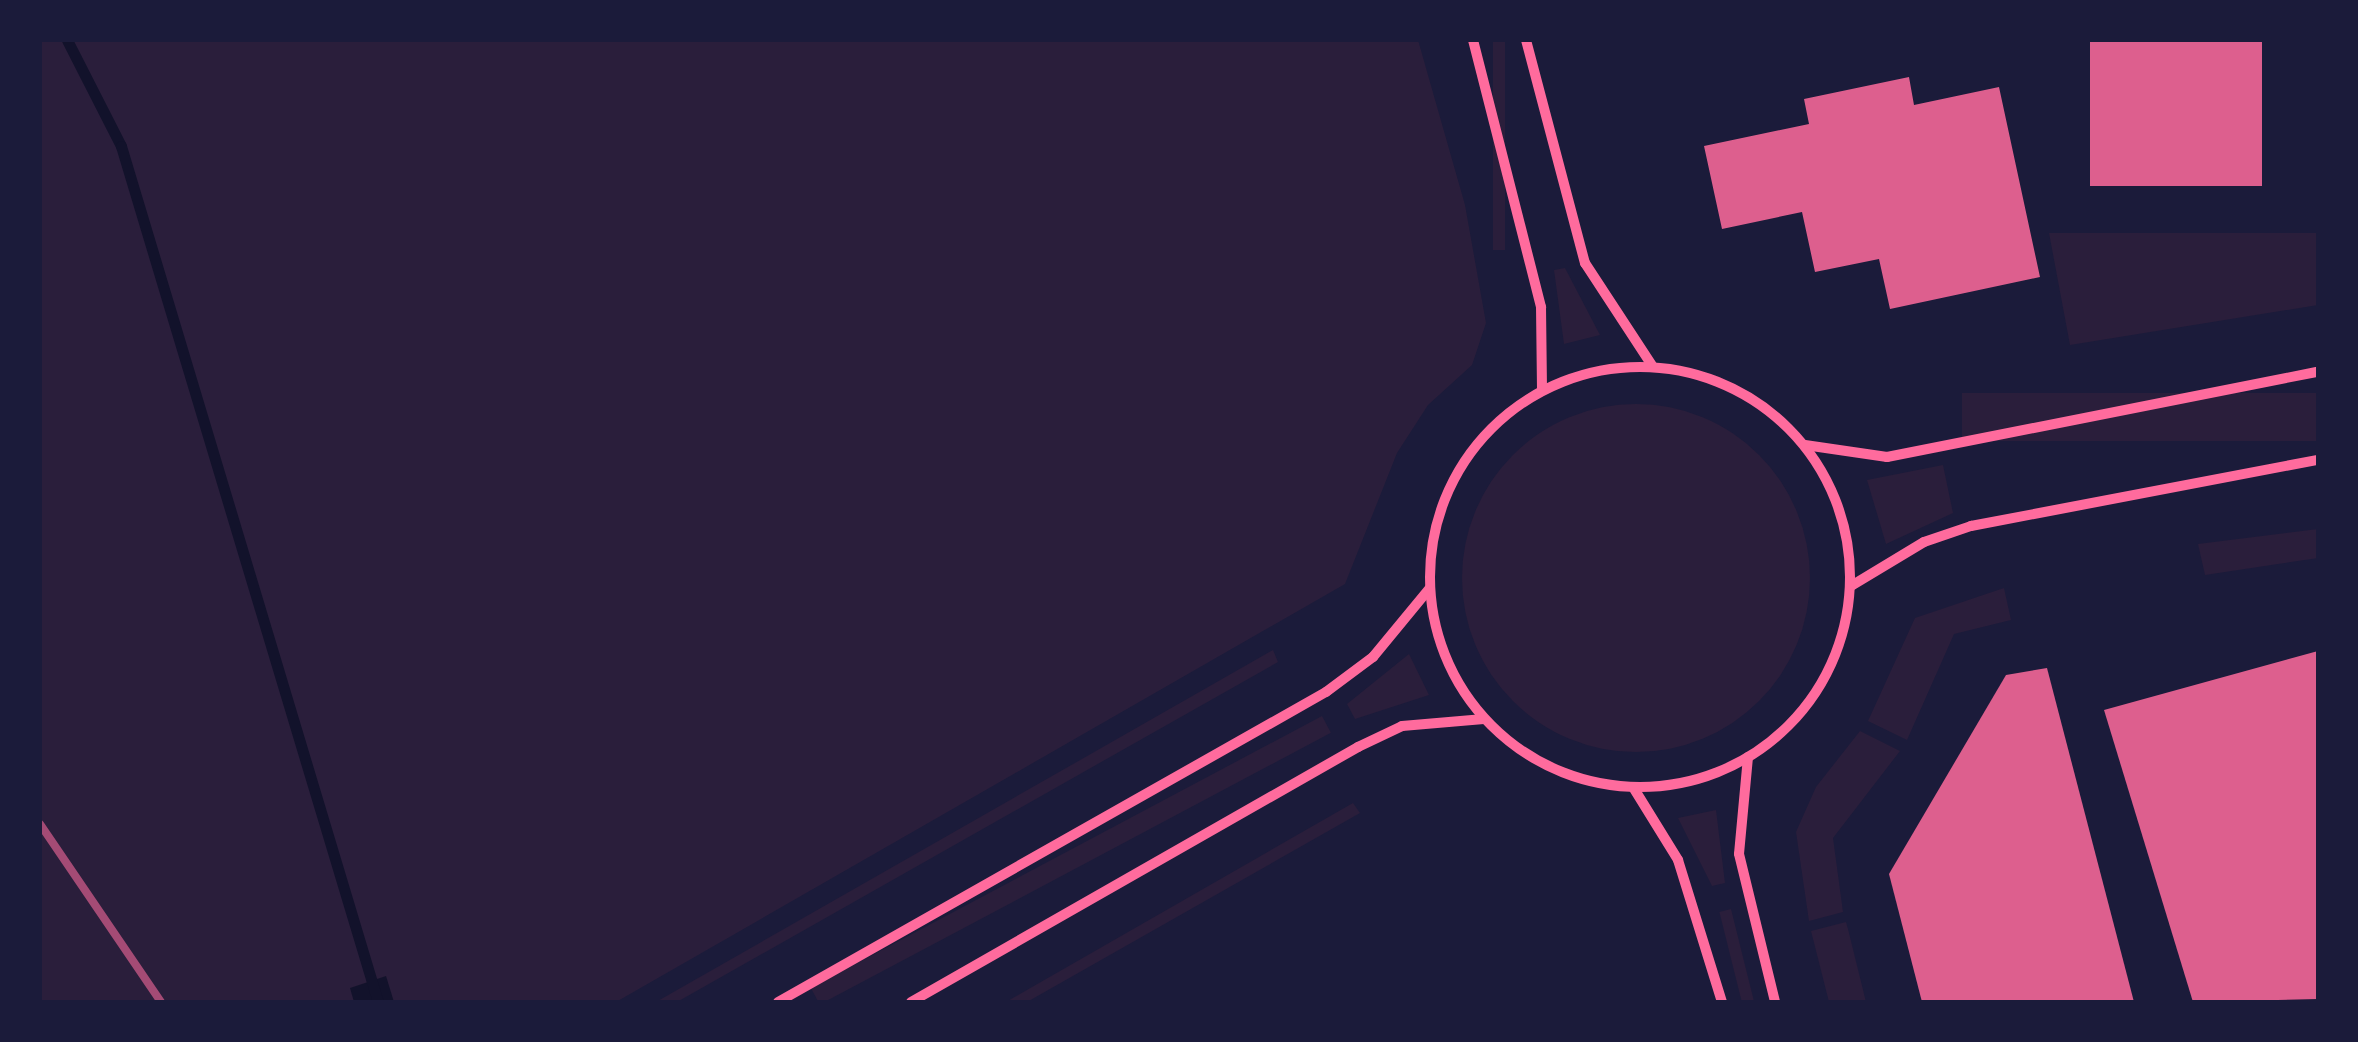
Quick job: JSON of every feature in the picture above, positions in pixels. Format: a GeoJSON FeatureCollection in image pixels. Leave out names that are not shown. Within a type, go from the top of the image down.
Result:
{"type":"FeatureCollection","features":[{"type":"Feature","properties":{"kind":"street"},"geometry":{"type":"LineString","coordinates":[[1473,40],[1541,307],[1542,390]]}},
{"type":"Feature","properties":{"kind":"street"},"geometry":{"type":"LineString","coordinates":[[1526,40],[1585,263],[1654,367]]}},
{"type":"Feature","properties":{"kind":"street"},"geometry":{"type":"LineString","coordinates":[[778,1002],[1326,692],[1373,657],[1429,589],[1452,480],[1493,426],[1542,390],[1596,371],[1654,367],[1710,378],[1762,405],[1805,445],[1847,536],[1851,586],[1840,644],[1813,697],[1748,757],[1699,778],[1632,787],[1536,760],[1484,719],[1456,680],[1429,589]]}},
{"type":"Feature","properties":{"kind":"street"},"geometry":{"type":"LineString","coordinates":[[1805,445],[1887,458],[2318,372]]}},
{"type":"Feature","properties":{"kind":"street"},"geometry":{"type":"LineString","coordinates":[[1851,586],[1940,535],[2318,460]]}},
{"type":"Feature","properties":{"kind":"street"},"geometry":{"type":"LineString","coordinates":[[910,1002],[1358,747],[1402,726],[1484,719]]}},
{"type":"Feature","properties":{"kind":"street"},"geometry":{"type":"LineString","coordinates":[[1748,757],[1738,854],[1776,1002]]}},
{"type":"Feature","properties":{"kind":"street"},"geometry":{"type":"LineString","coordinates":[[1632,787],[1678,860],[1722,1002]]}},
{"type":"Feature","properties":{"kind":"shaded area"},"geometry":{"type":"Polygon","coordinates":[[[40,40],[1418,40],[1465,205],[1486,323],[1472,365],[1428,405],[1397,453],[1345,584],[616,1002],[40,1002],[40,40]]]}},
{"type":"Feature","properties":{"kind":"shaded area"},"geometry":{"type":"Polygon","coordinates":[[[1493,40],[1505,40],[1505,250],[1493,250],[1493,40]]]}},
{"type":"Feature","properties":{"kind":"shaded area"},"geometry":{"type":"Polygon","coordinates":[[[2049,233],[2318,233],[2318,305],[2070,345],[2049,233]]]}},
{"type":"Feature","properties":{"kind":"shaded area"},"geometry":{"type":"Polygon","coordinates":[[[1565,268],[1600,335],[1564,344],[1554,270],[1565,268]]]}},
{"type":"Feature","properties":{"kind":"shaded area"},"geometry":{"type":"Polygon","coordinates":[[[1962,393],[2318,393],[2318,441],[1962,441],[1962,393]]]}},
{"type":"Feature","properties":{"kind":"shaded area"},"geometry":{"type":"Polygon","coordinates":[[[1636,404],[1670,407],[1703,417],[1733,433],[1759,455],[1781,481],[1797,511],[1807,544],[1807,612],[1797,645],[1781,675],[1759,701],[1733,723],[1703,739],[1670,749],[1636,752],[1602,749],[1569,739],[1539,723],[1513,701],[1491,675],[1475,645],[1465,612],[1462,578],[1465,544],[1475,511],[1491,481],[1513,455],[1539,433],[1569,417],[1602,407],[1636,404]]]}},
{"type":"Feature","properties":{"kind":"shaded area"},"geometry":{"type":"Polygon","coordinates":[[[1943,465],[1953,513],[1886,544],[1867,480],[1943,465]]]}},
{"type":"Feature","properties":{"kind":"shaded area"},"geometry":{"type":"Polygon","coordinates":[[[2318,529],[2318,558],[2205,575],[2198,544],[2318,529]]]}},
{"type":"Feature","properties":{"kind":"shaded area"},"geometry":{"type":"Polygon","coordinates":[[[2004,588],[2011,620],[1954,634],[1907,740],[1868,721],[1915,618],[2004,588]]]}},
{"type":"Feature","properties":{"kind":"shaded area"},"geometry":{"type":"Polygon","coordinates":[[[1273,650],[1278,662],[677,1002],[656,1002],[1273,650]]]}},
{"type":"Feature","properties":{"kind":"shaded area"},"geometry":{"type":"Polygon","coordinates":[[[1409,654],[1429,695],[1355,719],[1347,704],[1409,654]]]}},
{"type":"Feature","properties":{"kind":"shaded area"},"geometry":{"type":"Polygon","coordinates":[[[1322,716],[1331,733],[825,1002],[818,1002],[811,988],[1322,716]]]}},
{"type":"Feature","properties":{"kind":"shaded area"},"geometry":{"type":"Polygon","coordinates":[[[1860,731],[1900,751],[1833,838],[1843,912],[1809,921],[1796,832],[1816,787],[1860,731]]]}},
{"type":"Feature","properties":{"kind":"shaded area"},"geometry":{"type":"Polygon","coordinates":[[[1353,803],[1360,813],[1027,1002],[1006,1002],[1353,803]]]}},
{"type":"Feature","properties":{"kind":"shaded area"},"geometry":{"type":"Polygon","coordinates":[[[1716,810],[1725,883],[1712,886],[1678,818],[1716,810]]]}},
{"type":"Feature","properties":{"kind":"shaded area"},"geometry":{"type":"Polygon","coordinates":[[[1731,909],[1754,1002],[1742,1002],[1719,912],[1731,909]]]}},
{"type":"Feature","properties":{"kind":"shaded area"},"geometry":{"type":"Polygon","coordinates":[[[1846,922],[1866,1002],[1829,1002],[1811,931],[1846,922]]]}},
{"type":"Feature","properties":{"kind":"shaded area"},"geometry":{"type":"Polygon","coordinates":[[[386,976],[394,1002],[354,1002],[350,988],[386,976]]]}},
{"type":"Feature","properties":{"kind":"building"},"geometry":{"type":"Polygon","coordinates":[[[2090,40],[2262,40],[2262,186],[2090,186],[2090,40]]]}},
{"type":"Feature","properties":{"kind":"building"},"geometry":{"type":"Polygon","coordinates":[[[1909,77],[1914,105],[1999,87],[2040,277],[1890,309],[1879,259],[1815,272],[1802,212],[1722,229],[1704,146],[1809,124],[1804,99],[1909,77]]]}},
{"type":"Feature","properties":{"kind":"building"},"geometry":{"type":"Polygon","coordinates":[[[2318,651],[2318,999],[2193,1002],[2104,710],[2318,651]]]}},
{"type":"Feature","properties":{"kind":"building"},"geometry":{"type":"Polygon","coordinates":[[[2047,668],[2134,1002],[1922,1002],[1889,874],[2006,675],[2047,668]]]}},
{"type":"Feature","properties":{"kind":"waterway"},"geometry":{"type":"LineString","coordinates":[[67,40],[121,146],[378,1002]]}},
{"type":"Feature","properties":{"kind":"railway"},"geometry":{"type":"LineString","coordinates":[[40,824],[161,1002]]}}]}
